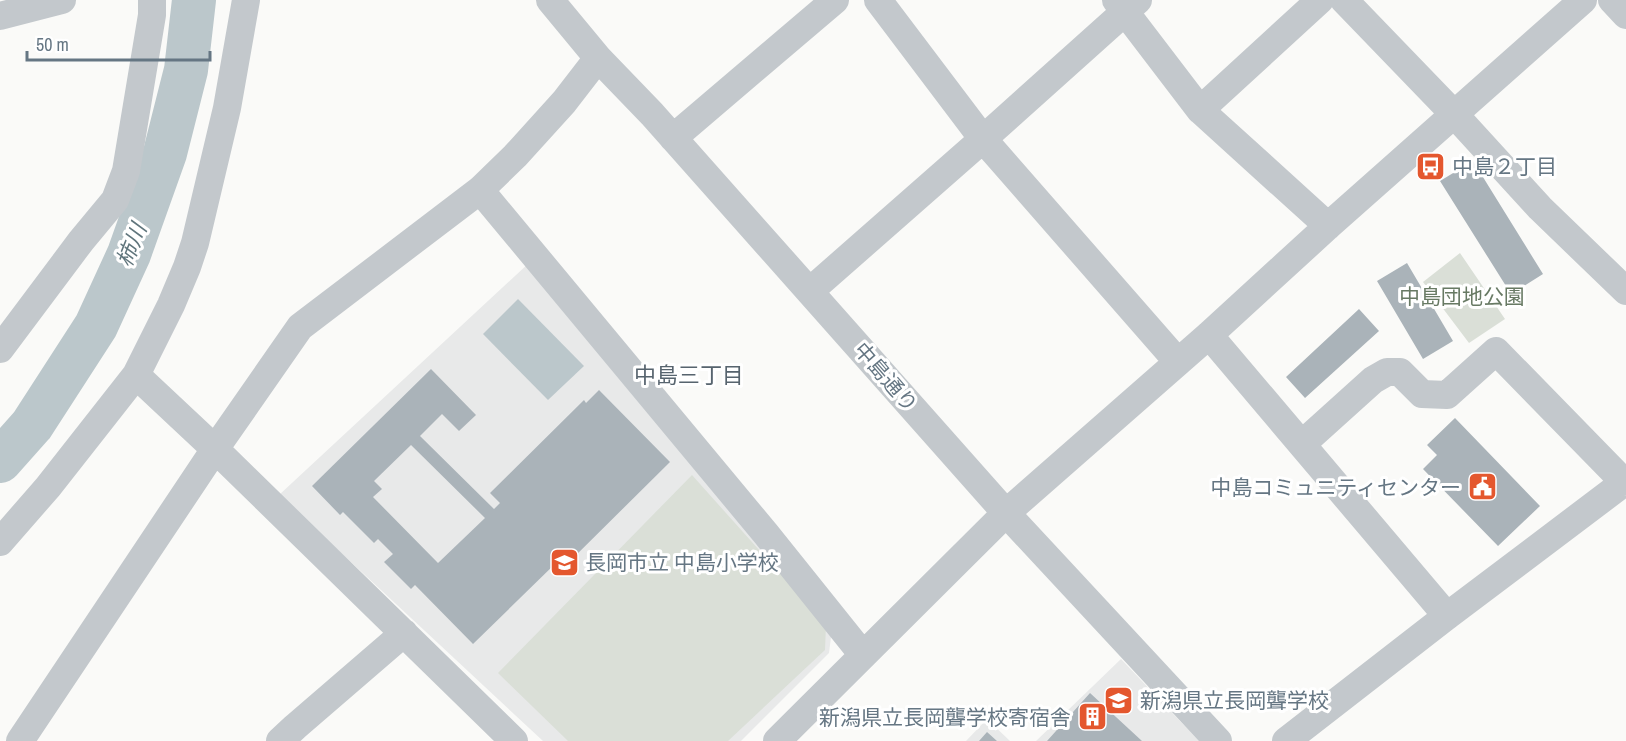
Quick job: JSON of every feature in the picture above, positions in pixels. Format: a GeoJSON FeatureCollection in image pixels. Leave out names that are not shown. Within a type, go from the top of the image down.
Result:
{"type":"FeatureCollection","features":[{"type":"Feature","properties":{"kind":"street"},"geometry":{"type":"LineString","coordinates":[[0,16],[62,0]]}},
{"type":"Feature","properties":{"kind":"street"},"geometry":{"type":"LineString","coordinates":[[0,349],[81,241],[115,200],[126,171],[152,15],[152,0]]}},
{"type":"Feature","properties":{"kind":"street"},"geometry":{"type":"LineString","coordinates":[[0,542],[48,487],[136,375],[171,305],[195,243],[227,108],[246,0]]}},
{"type":"Feature","properties":{"kind":"street","name":"中島通り"},"geometry":{"type":"LineString","coordinates":[[550,0],[598,58],[673,138],[1006,513],[1218,741]]}},
{"type":"Feature","properties":{"kind":"street"},"geometry":{"type":"LineString","coordinates":[[673,138],[835,0]]}},
{"type":"Feature","properties":{"kind":"street"},"geometry":{"type":"LineString","coordinates":[[878,0],[983,139],[1178,362]]}},
{"type":"Feature","properties":{"kind":"street"},"geometry":{"type":"LineString","coordinates":[[1200,110],[1320,0]]}},
{"type":"Feature","properties":{"kind":"street"},"geometry":{"type":"LineString","coordinates":[[1344,0],[1454,114],[1540,208],[1626,291]]}},
{"type":"Feature","properties":{"kind":"street"},"geometry":{"type":"LineString","coordinates":[[777,741],[1006,513],[1209,335],[1583,0]]}},
{"type":"Feature","properties":{"kind":"street"},"geometry":{"type":"LineString","coordinates":[[1612,0],[1626,15]]}},
{"type":"Feature","properties":{"kind":"street"},"geometry":{"type":"LineString","coordinates":[[810,291],[983,139],[1126,3],[1200,110],[1328,226]]}},
{"type":"Feature","properties":{"kind":"street"},"geometry":{"type":"LineString","coordinates":[[20,741],[215,449],[300,327],[480,190],[564,102],[598,58]]}},
{"type":"Feature","properties":{"kind":"street"},"geometry":{"type":"LineString","coordinates":[[480,190],[766,534],[863,655]]}},
{"type":"Feature","properties":{"kind":"street"},"geometry":{"type":"LineString","coordinates":[[1209,335],[1448,616]]}},
{"type":"Feature","properties":{"kind":"street"},"geometry":{"type":"LineString","coordinates":[[1286,741],[1625,482],[1496,351],[1447,395],[1422,394],[1400,372],[1387,372],[1373,380],[1302,444]]}},
{"type":"Feature","properties":{"kind":"street"},"geometry":{"type":"LineString","coordinates":[[136,375],[215,449],[512,741]]}},
{"type":"Feature","properties":{"kind":"street"},"geometry":{"type":"LineString","coordinates":[[280,741],[404,633]]}},
{"type":"Feature","properties":{"kind":"shaded area","name":"長岡市立 中島小学校"},"geometry":{"type":"Polygon","coordinates":[[[530,262],[832,629],[829,653],[741,741],[543,741],[279,495],[530,262]]]}},
{"type":"Feature","properties":{"kind":"shaded area"},"geometry":{"type":"Polygon","coordinates":[[[518,299],[584,366],[548,400],[483,334],[518,299]]]}},
{"type":"Feature","properties":{"kind":"shaded area","name":"新潟県立長岡聾学校"},"geometry":{"type":"Polygon","coordinates":[[[1121,659],[1199,741],[1036,741],[1121,659]]]}},
{"type":"Feature","properties":{"kind":"shaded area"},"geometry":{"type":"Polygon","coordinates":[[[987,719],[1010,741],[966,741],[987,719]]]}},
{"type":"Feature","properties":{"kind":"green space","name":"中島団地公園"},"geometry":{"type":"Polygon","coordinates":[[[1460,253],[1505,319],[1469,343],[1423,282],[1460,253]]]}},
{"type":"Feature","properties":{"kind":"green space"},"geometry":{"type":"Polygon","coordinates":[[[692,475],[826,625],[825,650],[728,741],[568,741],[498,673],[692,475]]]}},
{"type":"Feature","properties":{"kind":"building"},"geometry":{"type":"Polygon","coordinates":[[[1473,161],[1543,274],[1511,294],[1440,181],[1473,161]]]}},
{"type":"Feature","properties":{"kind":"building"},"geometry":{"type":"Polygon","coordinates":[[[1407,263],[1453,341],[1423,359],[1377,281],[1407,263]]]}},
{"type":"Feature","properties":{"kind":"building"},"geometry":{"type":"Polygon","coordinates":[[[1359,309],[1379,331],[1305,398],[1286,377],[1359,309]]]}},
{"type":"Feature","properties":{"kind":"building"},"geometry":{"type":"Polygon","coordinates":[[[431,369],[476,415],[459,431],[442,414],[420,436],[494,509],[500,503],[490,493],[584,400],[586,403],[599,390],[670,462],[563,568],[557,562],[473,644],[415,585],[411,589],[384,562],[393,554],[378,539],[374,543],[343,512],[340,515],[312,486],[431,369]],[[411,445],[374,481],[382,489],[373,497],[438,563],[485,518],[411,445]]]}},
{"type":"Feature","properties":{"kind":"building","name":"中島コミュニティセンター"},"geometry":{"type":"Polygon","coordinates":[[[1455,418],[1540,506],[1498,546],[1423,469],[1437,455],[1427,445],[1455,418]]]}},
{"type":"Feature","properties":{"kind":"building","name":"新潟県立長岡聾学校寄宿舎"},"geometry":{"type":"Polygon","coordinates":[[[1090,693],[1142,741],[1047,741],[1090,693]]]}},
{"type":"Feature","properties":{"kind":"building"},"geometry":{"type":"Polygon","coordinates":[[[987,732],[997,741],[979,741],[987,732]]]}},
{"type":"Feature","properties":{"kind":"waterway","name":"柿川"},"geometry":{"type":"LineString","coordinates":[[0,461],[32,425],[96,326],[129,254],[165,153],[186,70],[194,0]]}},
{"type":"Feature","properties":{"kind":"place","name":"中島２丁目"},"geometry":{"type":"Point","coordinates":[1431,166]}},
{"type":"Feature","properties":{"kind":"place","name":"中島コミュニティセンター"},"geometry":{"type":"Point","coordinates":[1482,487]}},
{"type":"Feature","properties":{"kind":"place","name":"長岡市立 中島小学校"},"geometry":{"type":"Point","coordinates":[564,562]}},
{"type":"Feature","properties":{"kind":"place","name":"新潟県立長岡聾学校"},"geometry":{"type":"Point","coordinates":[1119,700]}},
{"type":"Feature","properties":{"kind":"place","name":"新潟県立長岡聾学校寄宿舎"},"geometry":{"type":"Point","coordinates":[1092,717]}},
{"type":"Feature","properties":{"kind":"district","name":"中島三丁目"},"geometry":{"type":"Point","coordinates":[689,375]}}]}
